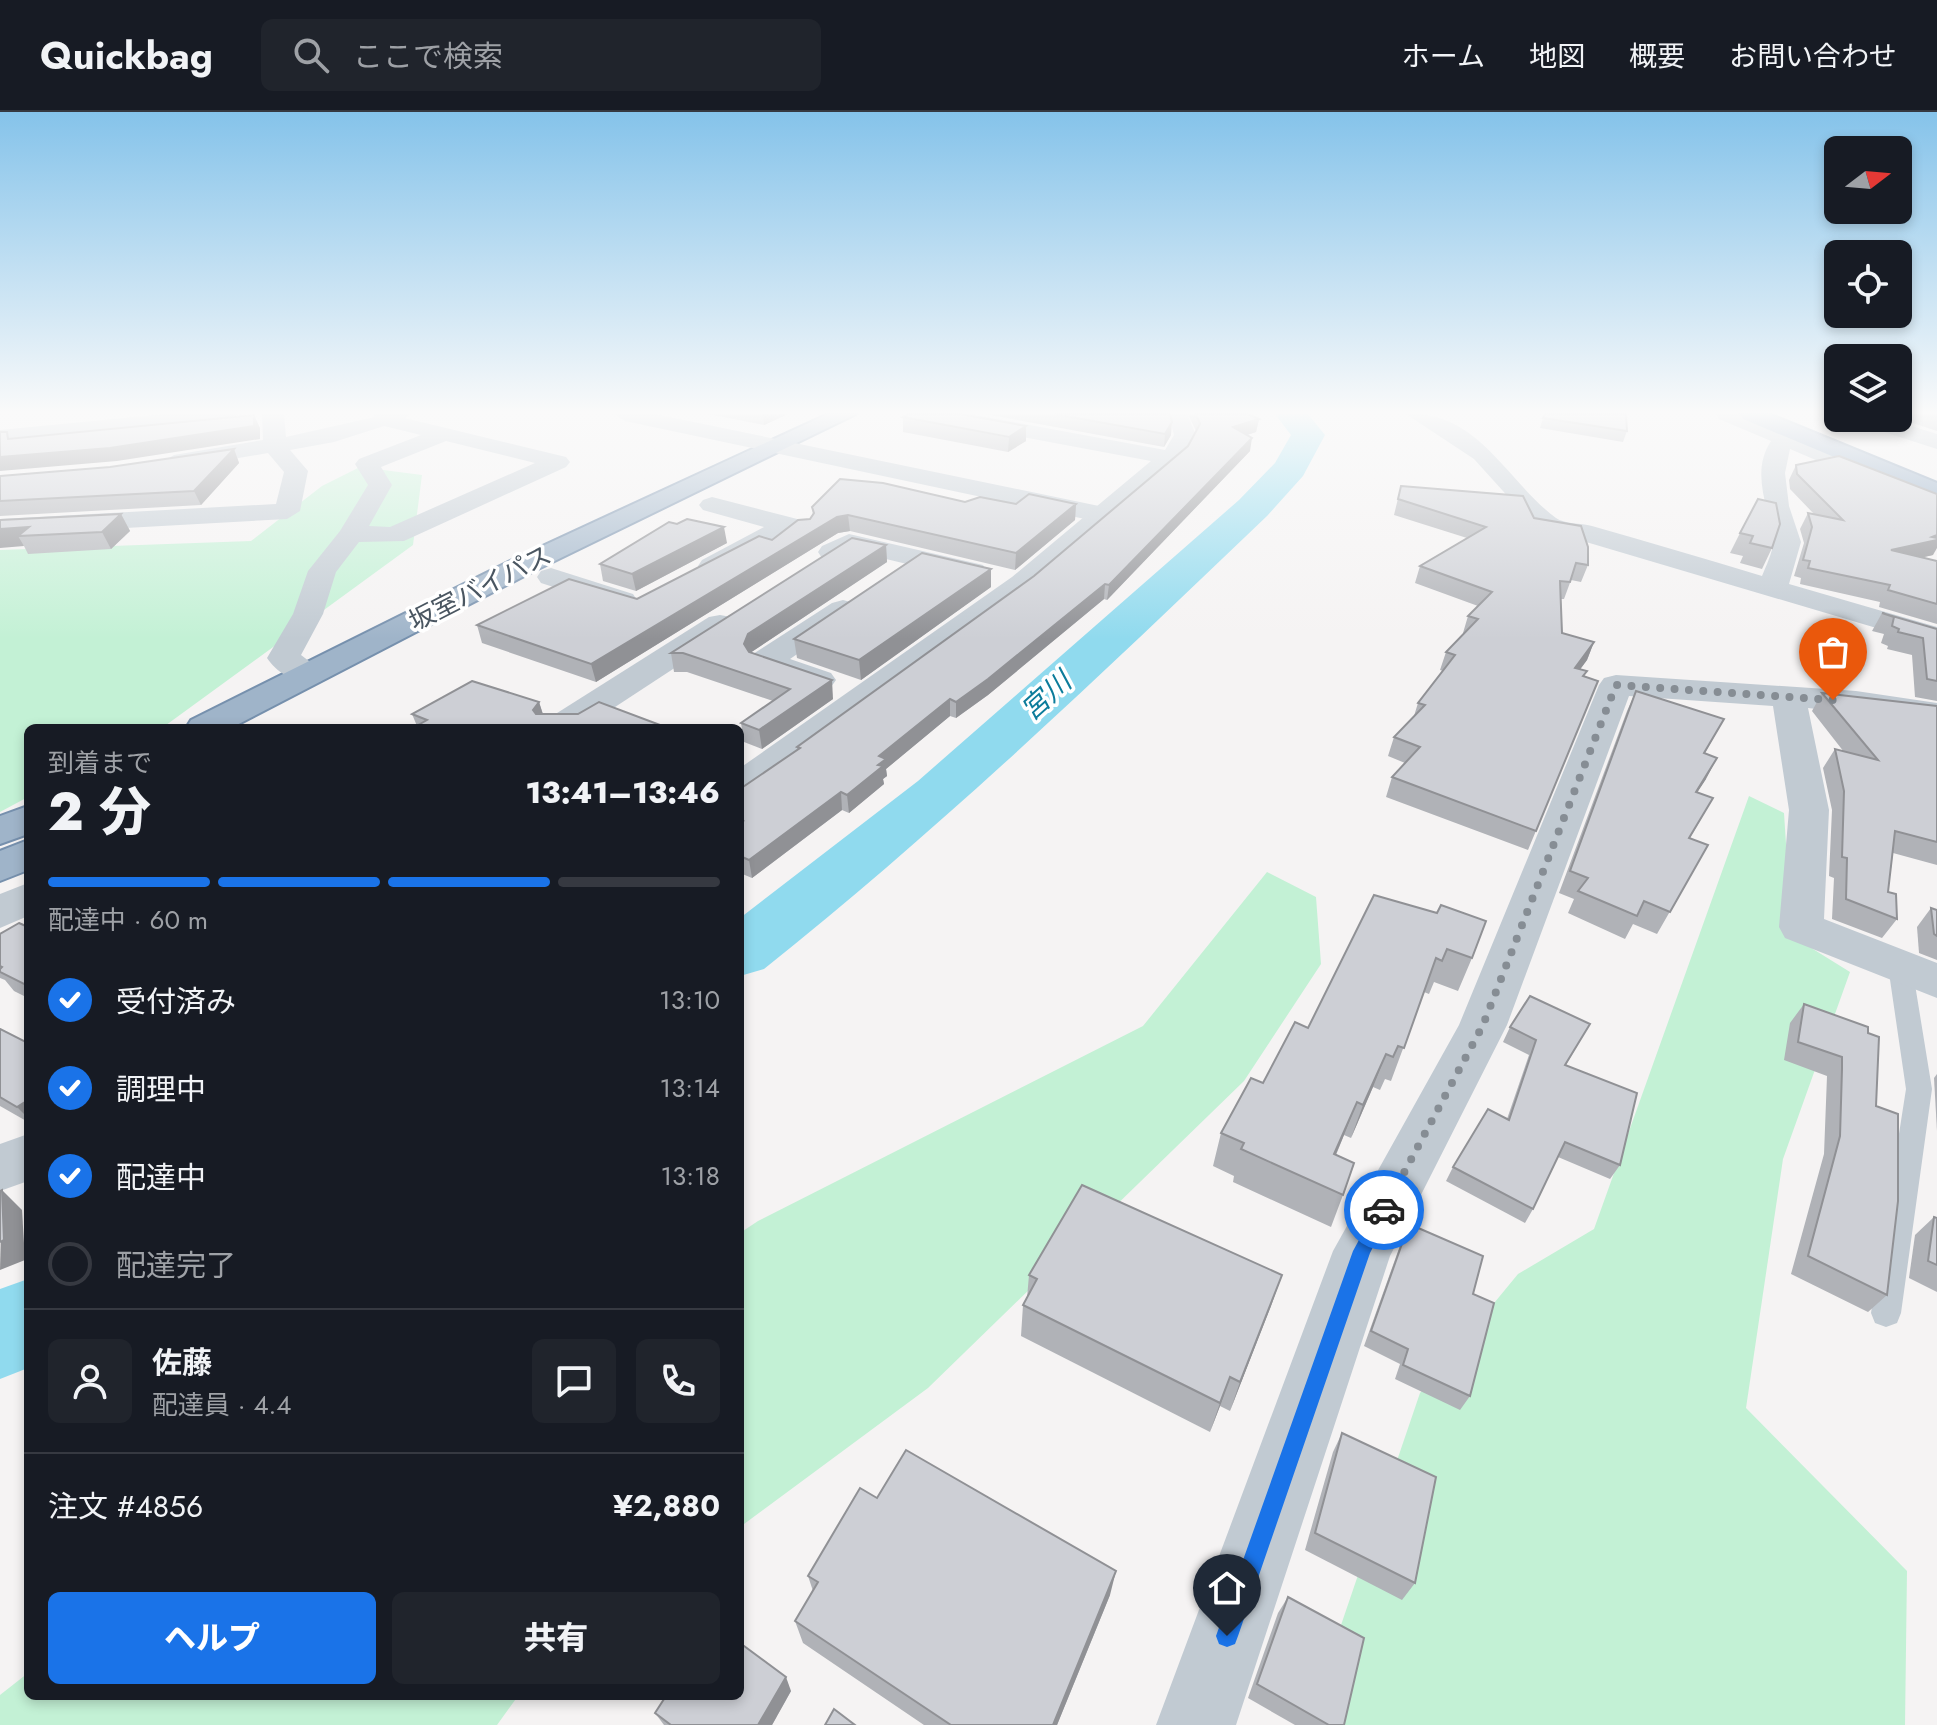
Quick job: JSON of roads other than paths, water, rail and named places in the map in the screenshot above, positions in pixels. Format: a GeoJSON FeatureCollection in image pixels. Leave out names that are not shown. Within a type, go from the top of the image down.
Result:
{"type":"FeatureCollection","features":[{"type":"Feature","properties":{"kind":"highway","name":"坂室バイパス"},"geometry":{"type":"LineString","coordinates":[[212,724],[520,567],[692,489]]}},
{"type":"Feature","properties":{"kind":"highway","name":"坂室バイパス"},"geometry":{"type":"LineString","coordinates":[[273,724],[710,489]]}},
{"type":"Feature","properties":{"kind":"highway"},"geometry":{"type":"LineString","coordinates":[[0,832],[24,820]]}},
{"type":"Feature","properties":{"kind":"highway"},"geometry":{"type":"LineString","coordinates":[[0,868],[24,855]]}},
{"type":"Feature","properties":{"kind":"street"},"geometry":{"type":"LineString","coordinates":[[0,527],[287,511],[292,489]]}},
{"type":"Feature","properties":{"kind":"street"},"geometry":{"type":"LineString","coordinates":[[309,674],[283,658],[308,614],[322,571],[351,534],[377,489]]}},
{"type":"Feature","properties":{"kind":"street"},"geometry":{"type":"LineString","coordinates":[[351,534],[394,535],[497,489]]}},
{"type":"Feature","properties":{"kind":"street"},"geometry":{"type":"LineString","coordinates":[[983,489],[1099,514]]}},
{"type":"Feature","properties":{"kind":"street"},"geometry":{"type":"LineString","coordinates":[[744,783],[1022,583],[1128,489]]}},
{"type":"Feature","properties":{"kind":"street"},"geometry":{"type":"LineString","coordinates":[[1515,489],[1550,527],[1579,531],[1774,586],[1937,637]]}},
{"type":"Feature","properties":{"kind":"street"},"geometry":{"type":"LineString","coordinates":[[1774,489],[1787,542],[1774,586]]}},
{"type":"Feature","properties":{"kind":"street"},"geometry":{"type":"LineString","coordinates":[[1902,489],[1937,504]]}},
{"type":"Feature","properties":{"kind":"street"},"geometry":{"type":"LineString","coordinates":[[712,505],[849,542],[1022,583]]}},
{"type":"Feature","properties":{"kind":"street"},"geometry":{"type":"LineString","coordinates":[[693,576],[787,525]]}},
{"type":"Feature","properties":{"kind":"street"},"geometry":{"type":"LineString","coordinates":[[809,567],[849,542]]}},
{"type":"Feature","properties":{"kind":"street"},"geometry":{"type":"LineString","coordinates":[[866,696],[765,661],[918,558]]}},
{"type":"Feature","properties":{"kind":"street"},"geometry":{"type":"LineString","coordinates":[[551,577],[639,605],[652,598]]}},
{"type":"Feature","properties":{"kind":"street"},"geometry":{"type":"LineString","coordinates":[[565,724],[743,609]]}},
{"type":"Feature","properties":{"kind":"street"},"geometry":{"type":"LineString","coordinates":[[1196,1725],[1362,1251],[1483,1025],[1616,685],[1856,701],[1937,713]]}},
{"type":"Feature","properties":{"kind":"street"},"geometry":{"type":"LineString","coordinates":[[1789,698],[1809,810],[1801,927],[1919,973]]}},
{"type":"Feature","properties":{"kind":"street"},"geometry":{"type":"LineString","coordinates":[[0,913],[24,899]]}},
{"type":"Feature","properties":{"kind":"street"},"geometry":{"type":"LineString","coordinates":[[0,1168],[24,1159]]}},
{"type":"Feature","properties":{"kind":"lane"},"geometry":{"type":"LineString","coordinates":[[1886,1313],[1919,1089],[1919,973]]}},
{"type":"Feature","properties":{"kind":"waterway","name":"宮川"},"geometry":{"type":"LineString","coordinates":[[744,949],[939,793],[1066,681],[1270,489]]}},
{"type":"Feature","properties":{"kind":"waterway","name":"宮川"},"geometry":{"type":"LineString","coordinates":[[0,1335],[24,1324]]}}]}
